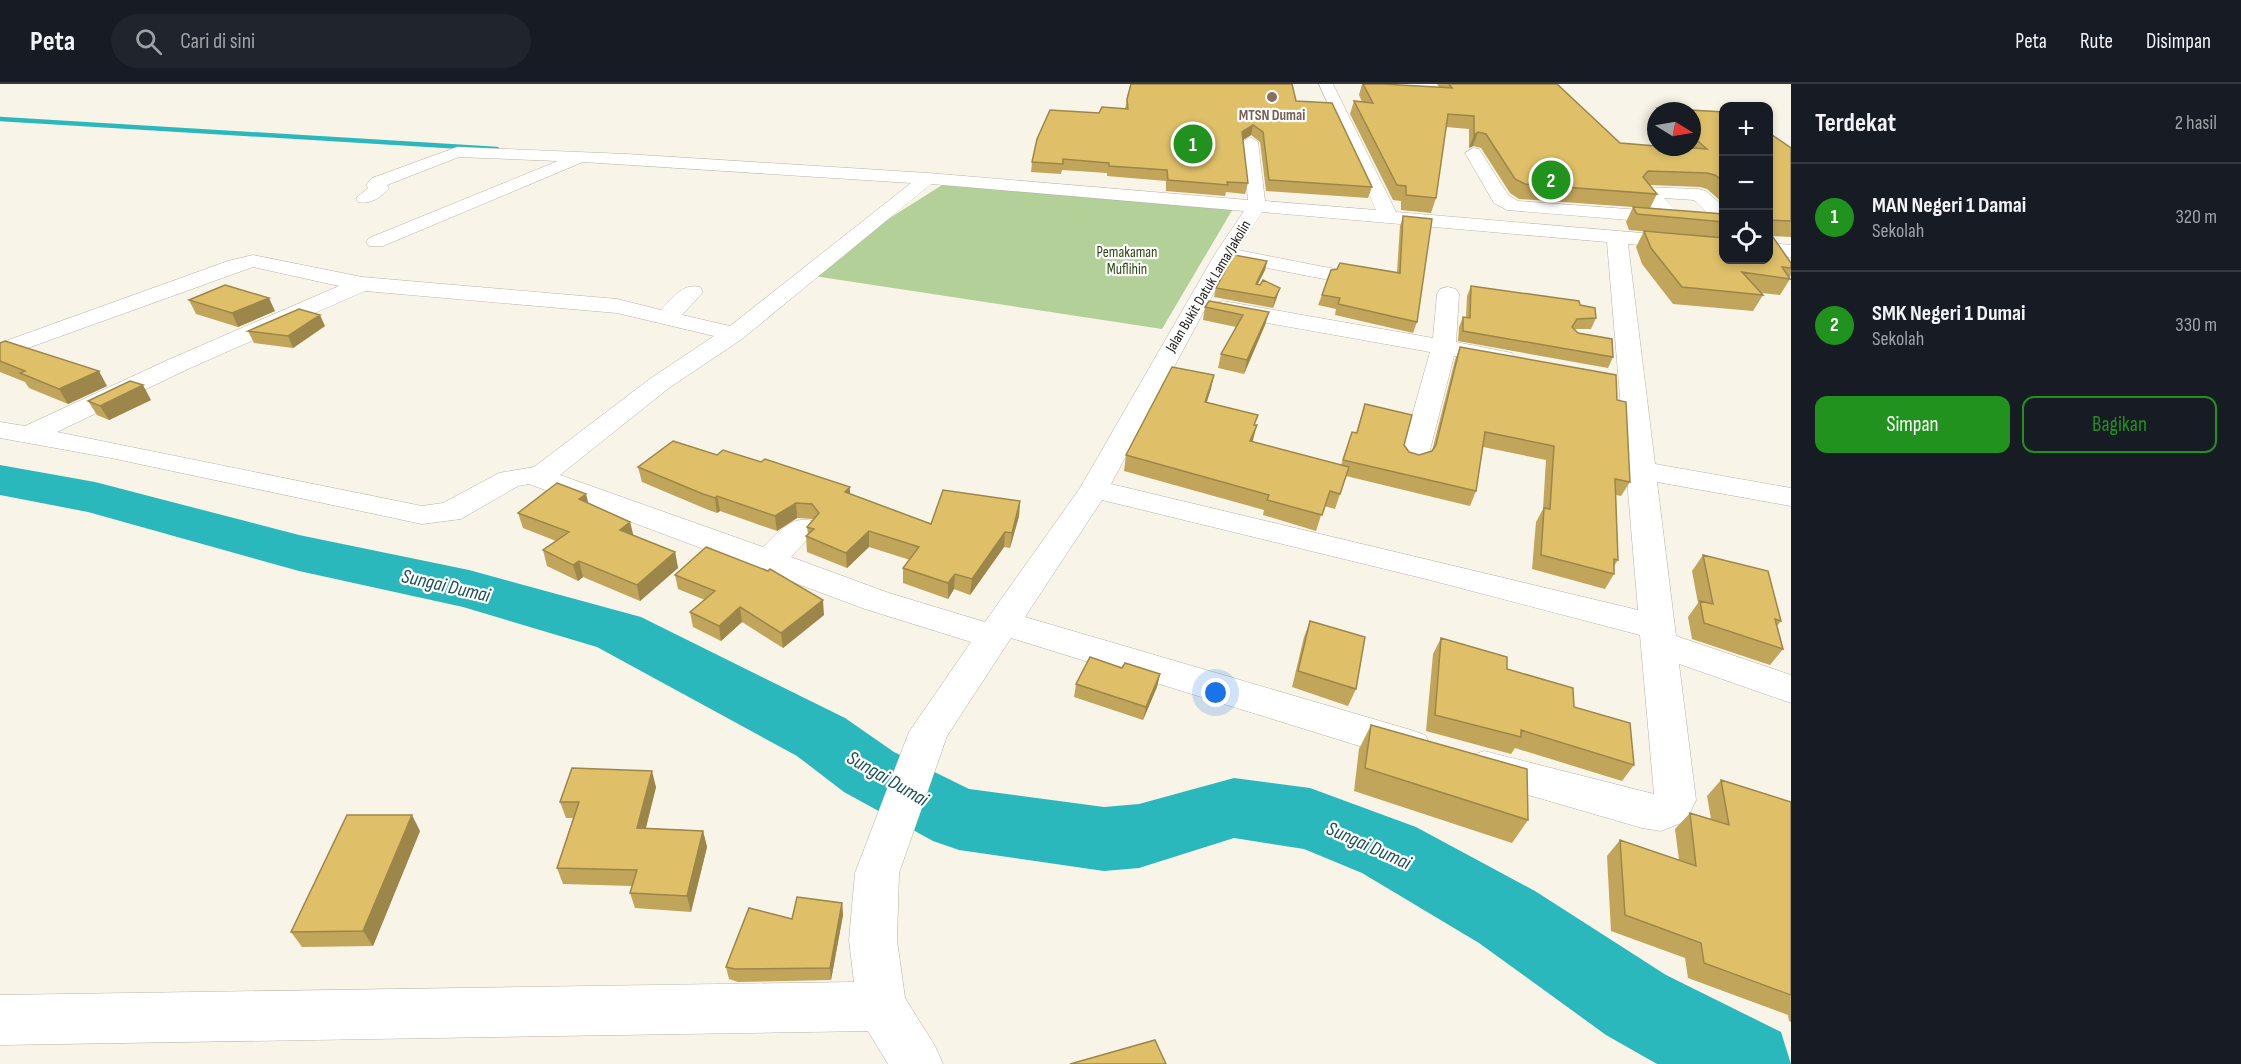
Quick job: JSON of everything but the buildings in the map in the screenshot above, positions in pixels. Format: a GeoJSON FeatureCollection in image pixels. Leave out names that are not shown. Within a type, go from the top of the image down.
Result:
{"type":"FeatureCollection","features":[{"type":"Feature","properties":{"kind":"street"},"geometry":{"type":"LineString","coordinates":[[1326,84],[1346,121],[1369,181],[1390,219]]}},
{"type":"Feature","properties":{"kind":"street"},"geometry":{"type":"LineString","coordinates":[[366,198],[380,188],[375,185],[378,182],[457,152],[549,154],[578,159],[626,159],[1256,201],[1250,142]]}},
{"type":"Feature","properties":{"kind":"street"},"geometry":{"type":"LineString","coordinates":[[1473,153],[1501,199],[1514,206],[1672,218],[1719,225]]}},
{"type":"Feature","properties":{"kind":"street"},"geometry":{"type":"LineString","coordinates":[[376,242],[578,159]]}},
{"type":"Feature","properties":{"kind":"street"},"geometry":{"type":"LineString","coordinates":[[539,477],[660,383],[734,334],[928,178]]}},
{"type":"Feature","properties":{"kind":"street"},"geometry":{"type":"LineString","coordinates":[[1672,218],[1647,191],[1699,195],[1719,212]]}},
{"type":"Feature","properties":{"kind":"street","name":"Jalan Bukit Datuk Lama/Jakolin"},"geometry":{"type":"LineString","coordinates":[[881,1006],[873,940],[877,873],[929,732],[1094,489],[1256,201],[1390,219],[1719,246]]}},
{"type":"Feature","properties":{"kind":"street"},"geometry":{"type":"LineString","coordinates":[[462,206],[480,214]]}},
{"type":"Feature","properties":{"kind":"street"},"geometry":{"type":"LineString","coordinates":[[0,430],[30,434],[422,515],[450,512],[518,476],[539,477],[915,614],[997,629],[1468,763],[1661,813],[1671,809],[1674,800],[1640,470],[1620,380],[1616,342],[1617,238]]}},
{"type":"Feature","properties":{"kind":"street"},"geometry":{"type":"LineString","coordinates":[[1773,249],[1791,251]]}},
{"type":"Feature","properties":{"kind":"street"},"geometry":{"type":"LineString","coordinates":[[1225,254],[1324,273]]}},
{"type":"Feature","properties":{"kind":"street"},"geometry":{"type":"LineString","coordinates":[[0,351],[244,262],[260,262],[362,284],[617,306],[734,334]]}},
{"type":"Feature","properties":{"kind":"street"},"geometry":{"type":"LineString","coordinates":[[30,434],[179,364],[362,284]]}},
{"type":"Feature","properties":{"kind":"street"},"geometry":{"type":"LineString","coordinates":[[665,319],[692,292]]}},
{"type":"Feature","properties":{"kind":"street"},"geometry":{"type":"LineString","coordinates":[[1203,294],[1279,296]]}},
{"type":"Feature","properties":{"kind":"street"},"geometry":{"type":"LineString","coordinates":[[1203,294],[1526,362]]}},
{"type":"Feature","properties":{"kind":"street"},"geometry":{"type":"LineString","coordinates":[[1413,458],[1444,346],[1448,294]]}},
{"type":"Feature","properties":{"kind":"street"},"geometry":{"type":"LineString","coordinates":[[1640,470],[1791,497]]}},
{"type":"Feature","properties":{"kind":"street"},"geometry":{"type":"LineString","coordinates":[[1094,489],[1436,570],[1658,635],[1791,689]]}},
{"type":"Feature","properties":{"kind":"street"},"geometry":{"type":"LineString","coordinates":[[768,561],[802,528]]}},
{"type":"Feature","properties":{"kind":"street"},"geometry":{"type":"LineString","coordinates":[[0,1020],[881,1006],[917,1064]]}},
{"type":"Feature","properties":{"kind":"green space","name":"Pemakaman Muflihin"},"geometry":{"type":"Polygon","coordinates":[[[947,182],[1234,207],[1162,329],[814,276],[877,226],[947,182]]]}},
{"type":"Feature","properties":{"kind":"waterway"},"geometry":{"type":"LineString","coordinates":[[0,119],[497,149]]}},
{"type":"Feature","properties":{"kind":"waterway","name":"Sungai Dumai"},"geometry":{"type":"LineString","coordinates":[[0,480],[95,498],[299,553],[469,589],[619,632],[821,737],[869,772],[959,819],[1104,839],[1139,836],[1234,808],[1310,819],[1389,850],[1507,917],[1636,1005],[1736,1060],[1749,1064]]}},
{"type":"Feature","properties":{"kind":"place","name":"MTSN Dumai"},"geometry":{"type":"Point","coordinates":[1272,97]}},
{"type":"Feature","properties":{"kind":"place","name":"MAN Negeri 1 Damai"},"geometry":{"type":"Point","coordinates":[1193,144]}},
{"type":"Feature","properties":{"kind":"place","name":"SMK Negeri 1 Dumai"},"geometry":{"type":"Point","coordinates":[1551,180]}}]}
